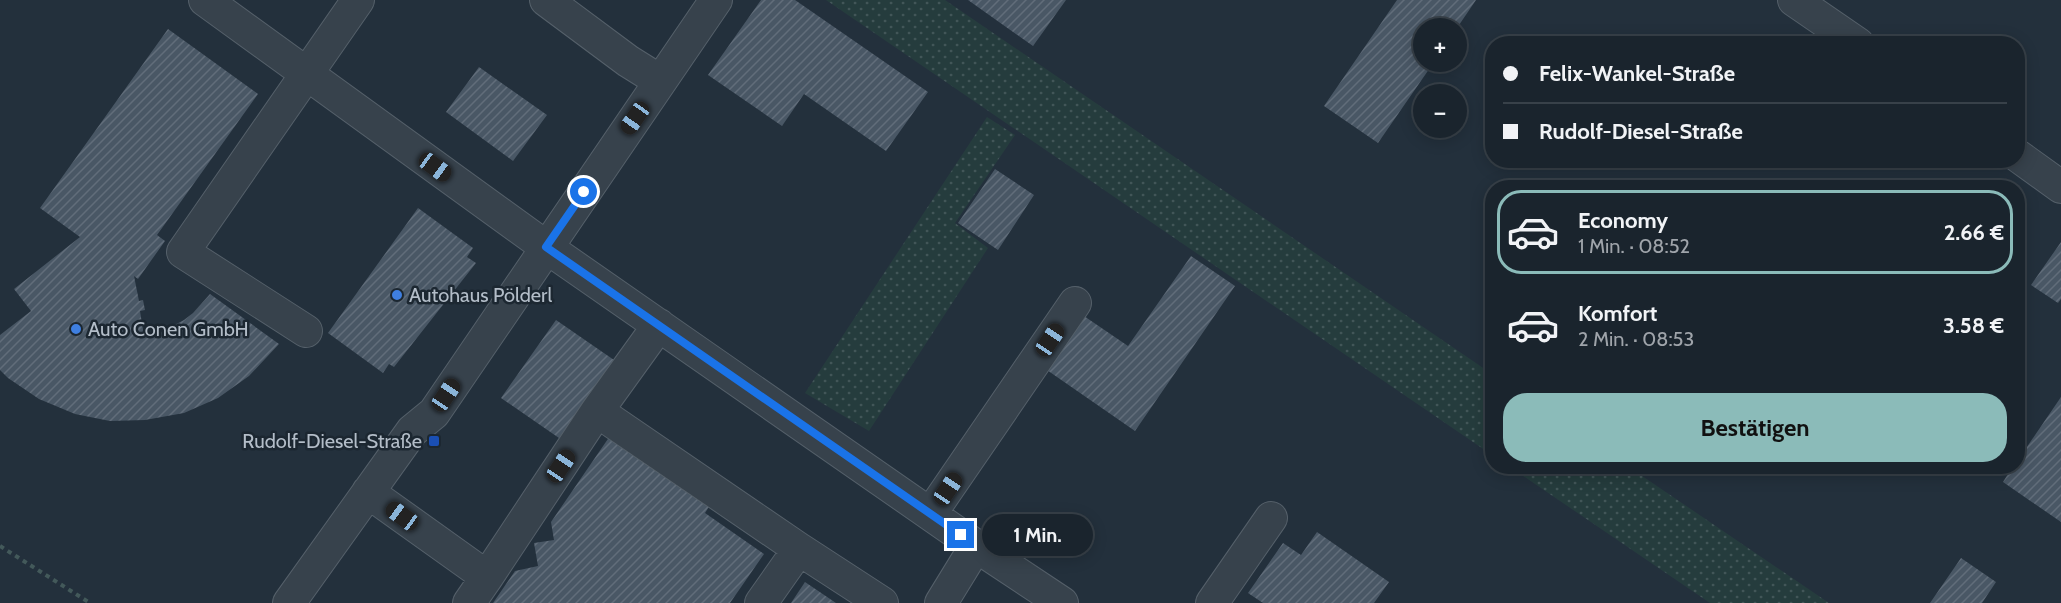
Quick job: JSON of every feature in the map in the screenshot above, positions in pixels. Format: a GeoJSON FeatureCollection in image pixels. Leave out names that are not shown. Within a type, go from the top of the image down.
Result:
{"type":"FeatureCollection","features":[{"type":"Feature","properties":{"kind":"street"},"geometry":{"type":"LineString","coordinates":[[205,0],[546,247],[976,546],[1062,603]]}},
{"type":"Feature","properties":{"kind":"street"},"geometry":{"type":"LineString","coordinates":[[306,331],[183,252],[358,0]]}},
{"type":"Feature","properties":{"kind":"street"},"geometry":{"type":"LineString","coordinates":[[546,0],[628,61],[660,81]]}},
{"type":"Feature","properties":{"kind":"street"},"geometry":{"type":"LineString","coordinates":[[289,603],[412,431],[434,413],[716,0]]}},
{"type":"Feature","properties":{"kind":"street"},"geometry":{"type":"LineString","coordinates":[[1794,0],[1846,36]]}},
{"type":"Feature","properties":{"kind":"street"},"geometry":{"type":"LineString","coordinates":[[2025,161],[2061,187]]}},
{"type":"Feature","properties":{"kind":"street"},"geometry":{"type":"LineString","coordinates":[[931,513],[1075,303]]}},
{"type":"Feature","properties":{"kind":"street"},"geometry":{"type":"LineString","coordinates":[[469,603],[597,411],[658,325]]}},
{"type":"Feature","properties":{"kind":"street"},"geometry":{"type":"LineString","coordinates":[[597,411],[882,603]]}},
{"type":"Feature","properties":{"kind":"street"},"geometry":{"type":"LineString","coordinates":[[368,492],[487,577]]}},
{"type":"Feature","properties":{"kind":"street"},"geometry":{"type":"LineString","coordinates":[[1212,603],[1271,518]]}},
{"type":"Feature","properties":{"kind":"street"},"geometry":{"type":"LineString","coordinates":[[941,603],[976,546]]}},
{"type":"Feature","properties":{"kind":"street"},"geometry":{"type":"LineString","coordinates":[[761,603],[799,549]]}},
{"type":"Feature","properties":{"kind":"path"},"geometry":{"type":"LineString","coordinates":[[0,546],[90,603]]}},
{"type":"Feature","properties":{"kind":"green space"},"geometry":{"type":"Polygon","coordinates":[[[826,0],[945,0],[1485,369],[1485,450],[826,0]]]}},
{"type":"Feature","properties":{"kind":"green space"},"geometry":{"type":"Polygon","coordinates":[[[987,117],[1015,135],[955,223],[988,248],[869,431],[805,393],[987,117]]]}},
{"type":"Feature","properties":{"kind":"green space"},"geometry":{"type":"Polygon","coordinates":[[[1520,474],[1639,474],[1829,603],[1710,603],[1520,474]]]}},
{"type":"Feature","properties":{"kind":"building"},"geometry":{"type":"Polygon","coordinates":[[[761,0],[795,0],[928,92],[886,151],[804,94],[782,126],[708,75],[761,0]]]}},
{"type":"Feature","properties":{"kind":"building"},"geometry":{"type":"Polygon","coordinates":[[[968,0],[1066,0],[1033,46],[968,0]]]}},
{"type":"Feature","properties":{"kind":"building"},"geometry":{"type":"Polygon","coordinates":[[[1397,0],[1476,0],[1464,18],[1413,18],[1413,72],[1427,72],[1419,84],[1413,84],[1413,92],[1378,143],[1324,106],[1397,0]]]}},
{"type":"Feature","properties":{"kind":"building"},"geometry":{"type":"Polygon","coordinates":[[[168,29],[258,94],[157,235],[165,241],[138,279],[134,276],[139,301],[143,300],[145,310],[140,311],[144,336],[161,332],[184,320],[210,294],[279,344],[249,376],[218,398],[184,413],[145,420],[110,421],[75,414],[39,399],[8,378],[0,370],[0,335],[31,311],[14,289],[80,237],[40,208],[168,29]]]}},
{"type":"Feature","properties":{"kind":"building"},"geometry":{"type":"Polygon","coordinates":[[[479,67],[547,115],[513,161],[446,112],[479,67]]]}},
{"type":"Feature","properties":{"kind":"building"},"geometry":{"type":"Polygon","coordinates":[[[995,169],[1034,195],[998,250],[958,223],[995,169]]]}},
{"type":"Feature","properties":{"kind":"building","name":"Autohaus Pölderl"},"geometry":{"type":"Polygon","coordinates":[[[418,208],[473,248],[467,257],[476,263],[394,367],[389,364],[383,373],[328,333],[418,208]]]}},
{"type":"Feature","properties":{"kind":"building"},"geometry":{"type":"Polygon","coordinates":[[[2061,242],[2061,299],[2058,303],[2031,285],[2061,242]]]}},
{"type":"Feature","properties":{"kind":"building"},"geometry":{"type":"Polygon","coordinates":[[[1191,256],[1235,286],[1135,431],[1044,368],[1081,314],[1128,346],[1191,256]]]}},
{"type":"Feature","properties":{"kind":"building"},"geometry":{"type":"Polygon","coordinates":[[[556,320],[614,360],[559,438],[501,398],[556,320]]]}},
{"type":"Feature","properties":{"kind":"building"},"geometry":{"type":"Polygon","coordinates":[[[2061,397],[2061,522],[2003,482],[2008,474],[2025,474],[2025,450],[2061,397]]]}},
{"type":"Feature","properties":{"kind":"building"},"geometry":{"type":"Polygon","coordinates":[[[612,433],[712,502],[705,513],[764,554],[730,603],[493,603],[515,571],[538,566],[534,543],[554,540],[551,522],[612,433]]]}},
{"type":"Feature","properties":{"kind":"building"},"geometry":{"type":"Polygon","coordinates":[[[1317,532],[1389,582],[1374,603],[1263,603],[1248,593],[1283,543],[1301,555],[1317,532]]]}},
{"type":"Feature","properties":{"kind":"building"},"geometry":{"type":"Polygon","coordinates":[[[1961,558],[1996,582],[1982,603],[1930,603],[1961,558]]]}},
{"type":"Feature","properties":{"kind":"building"},"geometry":{"type":"Polygon","coordinates":[[[805,582],[836,603],[791,603],[805,582]]]}},
{"type":"Feature","properties":{"kind":"place","name":"Autohaus Pölderl"},"geometry":{"type":"Point","coordinates":[397,295]}},
{"type":"Feature","properties":{"kind":"place","name":"Auto Conen GmbH"},"geometry":{"type":"Point","coordinates":[76,329]}},
{"type":"Feature","properties":{"kind":"place","name":"Rudolf-Diesel-Straße"},"geometry":{"type":"Point","coordinates":[434,441]}},
{"type":"Feature","properties":{"kind":"route"},"geometry":{"type":"LineString","coordinates":[[584,192],[546,247],[961,535]]}}]}
